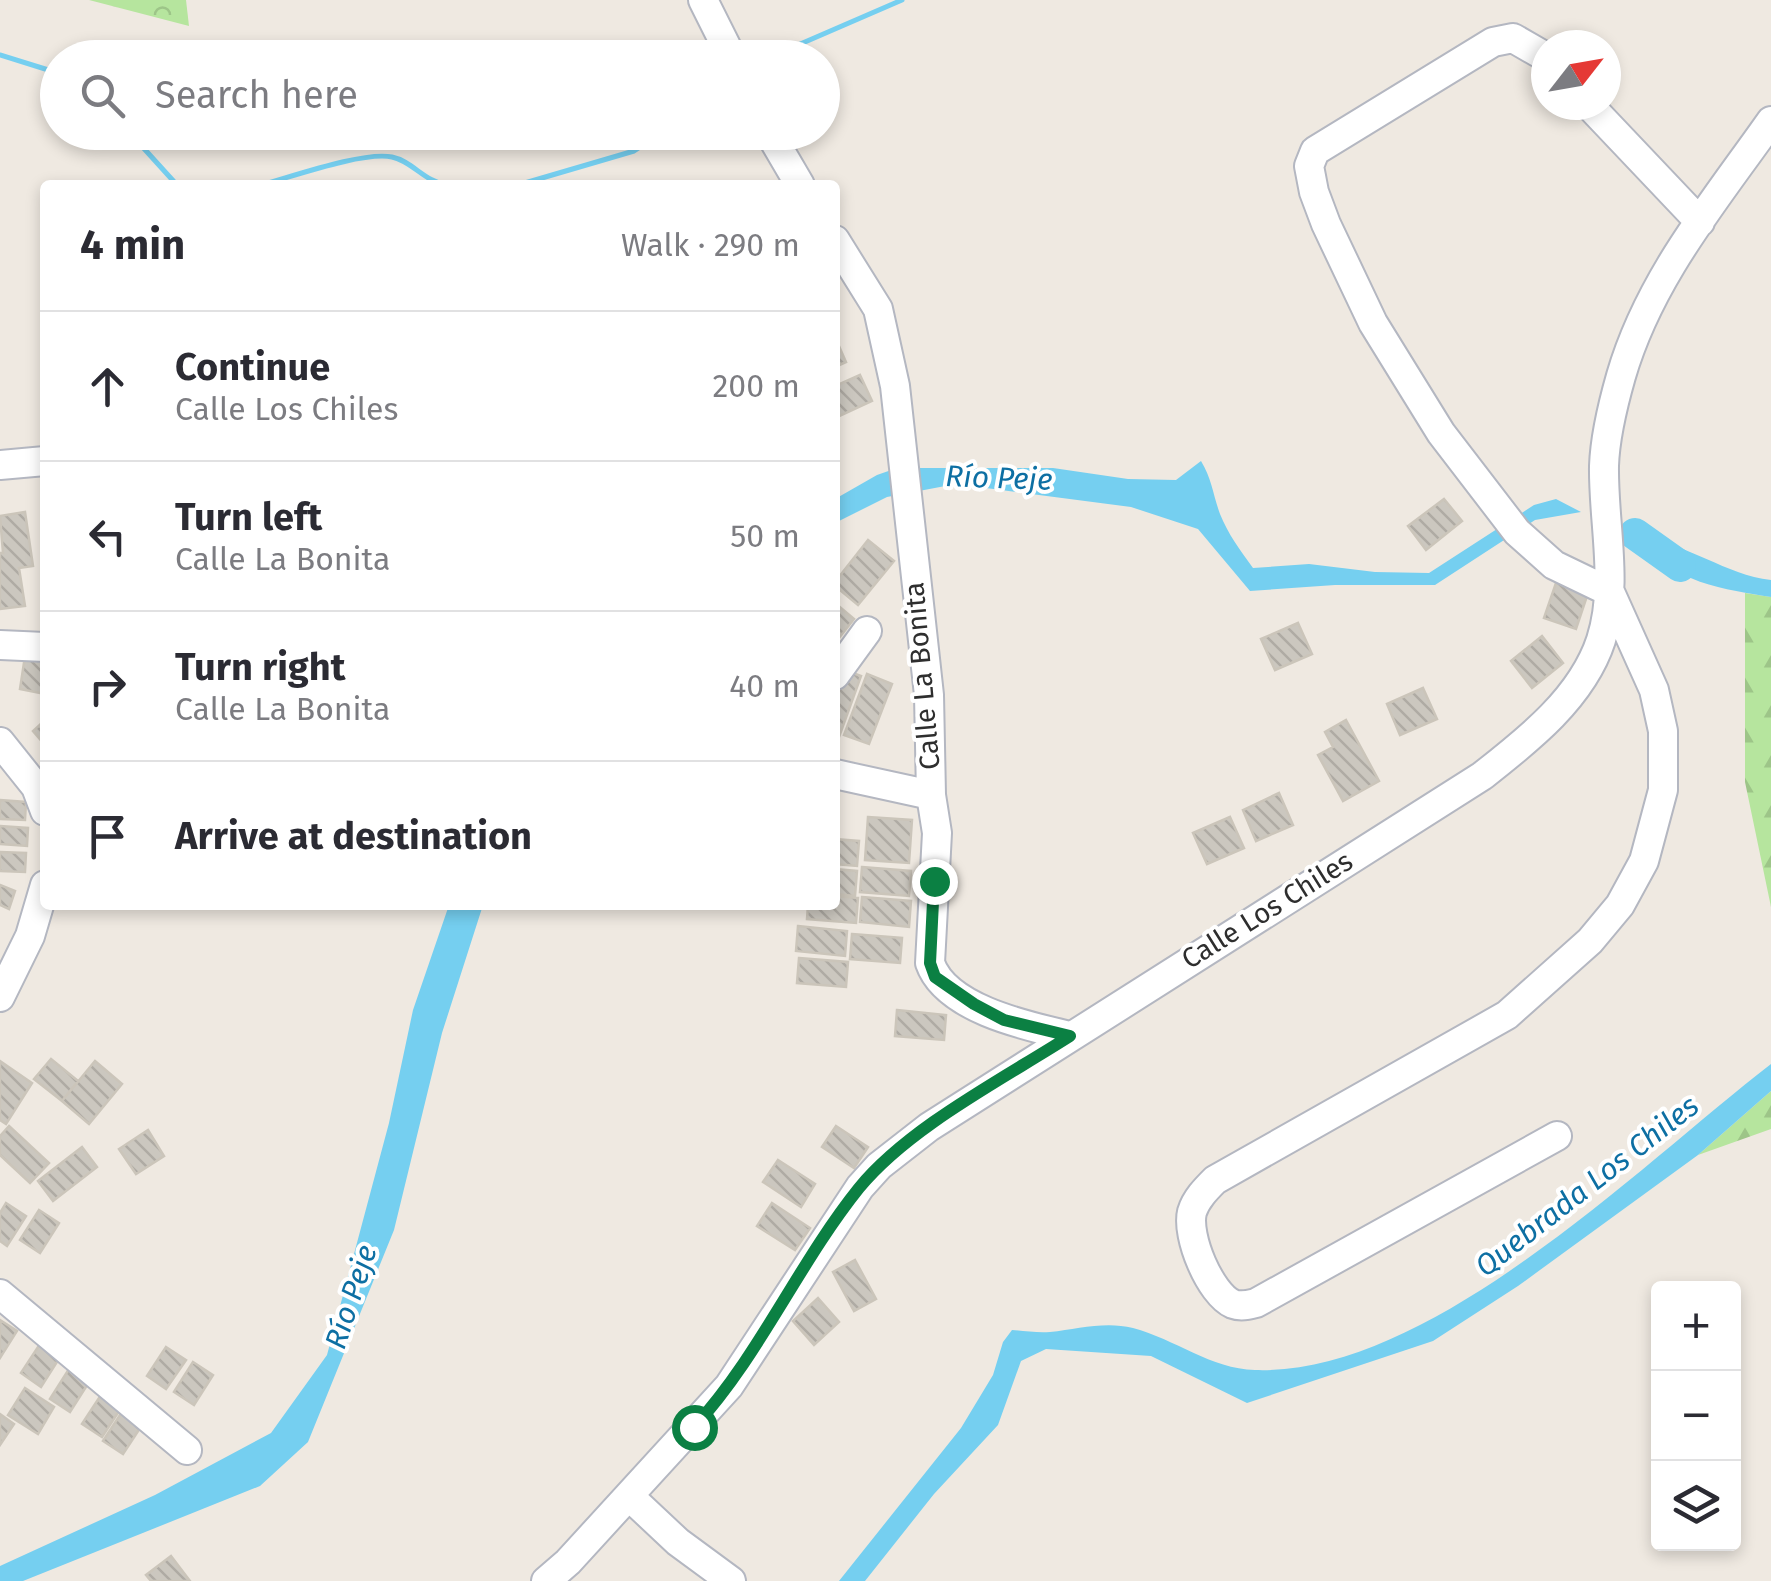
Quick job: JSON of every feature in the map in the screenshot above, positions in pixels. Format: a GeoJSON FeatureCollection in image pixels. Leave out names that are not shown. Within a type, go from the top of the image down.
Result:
{"type":"FeatureCollection","features":[{"type":"Feature","properties":{"kind":"street"},"geometry":{"type":"LineString","coordinates":[[703,0],[723,40]]}},
{"type":"Feature","properties":{"kind":"street"},"geometry":{"type":"LineString","coordinates":[[1531,49],[1513,38],[1494,42],[1315,151],[1310,166],[1314,192],[1326,224],[1372,322],[1441,432],[1509,523],[1554,565],[1610,592],[1654,690],[1663,731],[1663,790],[1644,861],[1620,905],[1590,940],[1507,1015],[1215,1180],[1201,1194],[1192,1212],[1191,1229],[1214,1286],[1230,1303],[1244,1306],[1557,1136]]}},
{"type":"Feature","properties":{"kind":"street"},"geometry":{"type":"LineString","coordinates":[[1603,120],[1700,222]]}},
{"type":"Feature","properties":{"kind":"street","name":"Calle Los Chiles"},"geometry":{"type":"LineString","coordinates":[[546,1581],[630,1497],[730,1386],[843,1210],[879,1166],[928,1127],[1482,776],[1554,713],[1586,671],[1600,640],[1610,592],[1604,463],[1613,407],[1629,352],[1660,281],[1771,121]]}},
{"type":"Feature","properties":{"kind":"street"},"geometry":{"type":"LineString","coordinates":[[780,150],[797,180]]}},
{"type":"Feature","properties":{"kind":"street","name":"Calle La Bonita"},"geometry":{"type":"LineString","coordinates":[[840,248],[878,308],[895,386],[929,695],[931,795],[936,833],[930,963],[935,977],[1004,1020],[1070,1036]]}},
{"type":"Feature","properties":{"kind":"street"},"geometry":{"type":"LineString","coordinates":[[0,465],[40,461]]}},
{"type":"Feature","properties":{"kind":"street"},"geometry":{"type":"LineString","coordinates":[[840,668],[867,631]]}},
{"type":"Feature","properties":{"kind":"street"},"geometry":{"type":"LineString","coordinates":[[0,645],[40,647]]}},
{"type":"Feature","properties":{"kind":"street"},"geometry":{"type":"LineString","coordinates":[[0,742],[40,798]]}},
{"type":"Feature","properties":{"kind":"street"},"geometry":{"type":"LineString","coordinates":[[840,775],[931,795]]}},
{"type":"Feature","properties":{"kind":"street"},"geometry":{"type":"LineString","coordinates":[[0,997],[30,936],[40,902]]}},
{"type":"Feature","properties":{"kind":"street"},"geometry":{"type":"LineString","coordinates":[[0,1294],[187,1450]]}},
{"type":"Feature","properties":{"kind":"street"},"geometry":{"type":"LineString","coordinates":[[630,1497],[678,1542],[731,1581]]}},
{"type":"Feature","properties":{"kind":"green space"},"geometry":{"type":"Polygon","coordinates":[[[89,0],[186,0],[189,26],[89,0]]]}},
{"type":"Feature","properties":{"kind":"green space"},"geometry":{"type":"Polygon","coordinates":[[[1745,593],[1771,597],[1771,907],[1745,782],[1745,593]]]}},
{"type":"Feature","properties":{"kind":"green space"},"geometry":{"type":"Polygon","coordinates":[[[1771,1091],[1771,1129],[1698,1155],[1771,1091]]]}},
{"type":"Feature","properties":{"kind":"water"},"geometry":{"type":"Polygon","coordinates":[[[1201,461],[1223,521],[1253,568],[1309,564],[1375,572],[1429,573],[1534,505],[1556,499],[1581,512],[1535,520],[1435,585],[1335,585],[1250,591],[1198,529],[1131,507],[956,484],[887,497],[840,520],[840,496],[897,468],[1053,468],[1128,479],[1176,480],[1201,461]]]}},
{"type":"Feature","properties":{"kind":"water"},"geometry":{"type":"Polygon","coordinates":[[[1644,540],[1771,580],[1771,597],[1718,587],[1683,575],[1654,554],[1644,540]]]}},
{"type":"Feature","properties":{"kind":"water"},"geometry":{"type":"Polygon","coordinates":[[[447,910],[481,910],[442,1033],[394,1230],[308,1442],[260,1486],[23,1581],[0,1581],[0,1566],[155,1495],[271,1433],[327,1355],[389,1123],[413,1010],[447,910]]]}},
{"type":"Feature","properties":{"kind":"water"},"geometry":{"type":"Polygon","coordinates":[[[1771,1064],[1771,1091],[1698,1155],[1518,1286],[1433,1341],[1247,1403],[1151,1356],[1046,1349],[1021,1361],[998,1425],[934,1494],[865,1581],[839,1581],[961,1428],[993,1375],[1003,1342],[1012,1330],[1045,1332],[1123,1326],[1223,1365],[1255,1370],[1322,1363],[1391,1339],[1461,1302],[1530,1257],[1771,1064]]]}},
{"type":"Feature","properties":{"kind":"building"},"geometry":{"type":"Polygon","coordinates":[[[860,375],[872,401],[840,416],[840,384],[860,375]]]}},
{"type":"Feature","properties":{"kind":"building"},"geometry":{"type":"Polygon","coordinates":[[[1444,499],[1462,521],[1426,550],[1408,526],[1444,499]]]}},
{"type":"Feature","properties":{"kind":"building"},"geometry":{"type":"Polygon","coordinates":[[[25,512],[33,566],[19,568],[25,606],[0,609],[0,516],[25,512]]]}},
{"type":"Feature","properties":{"kind":"building"},"geometry":{"type":"Polygon","coordinates":[[[868,540],[894,561],[858,605],[840,590],[840,576],[868,540]]]}},
{"type":"Feature","properties":{"kind":"building"},"geometry":{"type":"Polygon","coordinates":[[[1557,580],[1589,590],[1576,629],[1544,618],[1557,580]]]}},
{"type":"Feature","properties":{"kind":"building"},"geometry":{"type":"Polygon","coordinates":[[[840,607],[854,619],[840,637],[840,607]]]}},
{"type":"Feature","properties":{"kind":"building"},"geometry":{"type":"Polygon","coordinates":[[[1298,623],[1312,654],[1275,670],[1261,639],[1298,623]]]}},
{"type":"Feature","properties":{"kind":"building"},"geometry":{"type":"Polygon","coordinates":[[[1542,636],[1563,663],[1532,688],[1511,661],[1542,636]]]}},
{"type":"Feature","properties":{"kind":"building"},"geometry":{"type":"Polygon","coordinates":[[[25,656],[40,659],[40,693],[20,689],[25,656]]]}},
{"type":"Feature","properties":{"kind":"building"},"geometry":{"type":"Polygon","coordinates":[[[840,668],[861,676],[840,734],[840,668]]]}},
{"type":"Feature","properties":{"kind":"building"},"geometry":{"type":"Polygon","coordinates":[[[867,674],[892,684],[869,744],[844,735],[867,674]]]}},
{"type":"Feature","properties":{"kind":"building"},"geometry":{"type":"Polygon","coordinates":[[[1423,688],[1437,719],[1400,735],[1387,704],[1423,688]]]}},
{"type":"Feature","properties":{"kind":"building"},"geometry":{"type":"Polygon","coordinates":[[[1346,720],[1379,781],[1343,801],[1318,755],[1333,747],[1325,732],[1346,720]]]}},
{"type":"Feature","properties":{"kind":"building"},"geometry":{"type":"Polygon","coordinates":[[[1279,793],[1293,825],[1256,841],[1243,810],[1279,793]]]}},
{"type":"Feature","properties":{"kind":"building"},"geometry":{"type":"Polygon","coordinates":[[[0,800],[26,802],[25,820],[0,819],[0,800]]]}},
{"type":"Feature","properties":{"kind":"building"},"geometry":{"type":"Polygon","coordinates":[[[868,817],[912,820],[909,863],[865,860],[868,817]]]}},
{"type":"Feature","properties":{"kind":"building"},"geometry":{"type":"Polygon","coordinates":[[[1230,817],[1244,848],[1207,864],[1193,833],[1230,817]]]}},
{"type":"Feature","properties":{"kind":"building"},"geometry":{"type":"Polygon","coordinates":[[[0,826],[28,828],[27,846],[0,844],[0,826]]]}},
{"type":"Feature","properties":{"kind":"building"},"geometry":{"type":"Polygon","coordinates":[[[840,839],[859,841],[857,866],[840,864],[840,839]]]}},
{"type":"Feature","properties":{"kind":"building"},"geometry":{"type":"Polygon","coordinates":[[[0,852],[26,853],[25,872],[0,871],[0,852]]]}},
{"type":"Feature","properties":{"kind":"building"},"geometry":{"type":"Polygon","coordinates":[[[862,867],[911,871],[909,896],[860,892],[862,867]]]}},
{"type":"Feature","properties":{"kind":"building"},"geometry":{"type":"Polygon","coordinates":[[[840,869],[857,871],[855,896],[840,894],[840,869]]]}},
{"type":"Feature","properties":{"kind":"building"},"geometry":{"type":"Polygon","coordinates":[[[0,885],[15,891],[9,909],[0,905],[0,885]]]}},
{"type":"Feature","properties":{"kind":"building"},"geometry":{"type":"Polygon","coordinates":[[[840,896],[858,898],[856,923],[807,919],[808,910],[840,910],[840,896]]]}},
{"type":"Feature","properties":{"kind":"building"},"geometry":{"type":"Polygon","coordinates":[[[862,897],[911,901],[909,927],[860,922],[862,897]]]}},
{"type":"Feature","properties":{"kind":"building"},"geometry":{"type":"Polygon","coordinates":[[[798,926],[847,931],[845,956],[796,951],[798,926]]]}},
{"type":"Feature","properties":{"kind":"building"},"geometry":{"type":"Polygon","coordinates":[[[852,934],[902,938],[900,963],[850,959],[852,934]]]}},
{"type":"Feature","properties":{"kind":"building"},"geometry":{"type":"Polygon","coordinates":[[[799,958],[848,962],[846,987],[797,983],[799,958]]]}},
{"type":"Feature","properties":{"kind":"building"},"geometry":{"type":"Polygon","coordinates":[[[897,1010],[946,1015],[944,1040],[895,1036],[897,1010]]]}},
{"type":"Feature","properties":{"kind":"building"},"geometry":{"type":"Polygon","coordinates":[[[51,1059],[78,1081],[62,1101],[34,1079],[51,1059]]]}},
{"type":"Feature","properties":{"kind":"building"},"geometry":{"type":"Polygon","coordinates":[[[0,1061],[32,1083],[6,1124],[0,1120],[0,1061]]]}},
{"type":"Feature","properties":{"kind":"building"},"geometry":{"type":"Polygon","coordinates":[[[95,1061],[122,1084],[89,1124],[62,1101],[95,1061]]]}},
{"type":"Feature","properties":{"kind":"building"},"geometry":{"type":"Polygon","coordinates":[[[9,1126],[49,1163],[30,1183],[0,1155],[0,1136],[9,1126]]]}},
{"type":"Feature","properties":{"kind":"building"},"geometry":{"type":"Polygon","coordinates":[[[836,1126],[868,1147],[854,1168],[822,1147],[836,1126]]]}},
{"type":"Feature","properties":{"kind":"building"},"geometry":{"type":"Polygon","coordinates":[[[148,1130],[164,1156],[136,1174],[119,1149],[148,1130]]]}},
{"type":"Feature","properties":{"kind":"building"},"geometry":{"type":"Polygon","coordinates":[[[82,1147],[97,1167],[53,1201],[38,1181],[82,1147]]]}},
{"type":"Feature","properties":{"kind":"building"},"geometry":{"type":"Polygon","coordinates":[[[778,1160],[815,1184],[801,1207],[763,1182],[778,1160]]]}},
{"type":"Feature","properties":{"kind":"building"},"geometry":{"type":"Polygon","coordinates":[[[6,1203],[26,1216],[7,1246],[0,1241],[0,1213],[6,1203]]]}},
{"type":"Feature","properties":{"kind":"building"},"geometry":{"type":"Polygon","coordinates":[[[772,1203],[810,1228],[795,1250],[757,1226],[772,1203]]]}},
{"type":"Feature","properties":{"kind":"building"},"geometry":{"type":"Polygon","coordinates":[[[39,1210],[59,1223],[40,1253],[20,1240],[39,1210]]]}},
{"type":"Feature","properties":{"kind":"building"},"geometry":{"type":"Polygon","coordinates":[[[855,1260],[876,1299],[854,1311],[833,1272],[855,1260]]]}},
{"type":"Feature","properties":{"kind":"building"},"geometry":{"type":"Polygon","coordinates":[[[818,1298],[839,1322],[814,1345],[793,1321],[818,1298]]]}},
{"type":"Feature","properties":{"kind":"building"},"geometry":{"type":"Polygon","coordinates":[[[0,1320],[17,1331],[0,1358],[0,1320]]]}},
{"type":"Feature","properties":{"kind":"building"},"geometry":{"type":"Polygon","coordinates":[[[40,1344],[60,1357],[41,1387],[21,1373],[40,1344]]]}},
{"type":"Feature","properties":{"kind":"building"},"geometry":{"type":"Polygon","coordinates":[[[166,1347],[186,1360],[166,1389],[147,1376],[166,1347]]]}},
{"type":"Feature","properties":{"kind":"building"},"geometry":{"type":"Polygon","coordinates":[[[193,1362],[213,1375],[194,1405],[174,1392],[193,1362]]]}},
{"type":"Feature","properties":{"kind":"building"},"geometry":{"type":"Polygon","coordinates":[[[69,1369],[89,1382],[70,1412],[50,1399],[69,1369]]]}},
{"type":"Feature","properties":{"kind":"building"},"geometry":{"type":"Polygon","coordinates":[[[25,1388],[54,1407],[38,1434],[8,1415],[25,1388]]]}},
{"type":"Feature","properties":{"kind":"building"},"geometry":{"type":"Polygon","coordinates":[[[101,1395],[121,1408],[102,1437],[82,1424],[101,1395]]]}},
{"type":"Feature","properties":{"kind":"building"},"geometry":{"type":"Polygon","coordinates":[[[122,1412],[142,1425],[123,1454],[103,1441],[122,1412]]]}},
{"type":"Feature","properties":{"kind":"building"},"geometry":{"type":"Polygon","coordinates":[[[0,1414],[14,1424],[0,1445],[0,1414]]]}},
{"type":"Feature","properties":{"kind":"building"},"geometry":{"type":"Polygon","coordinates":[[[171,1556],[190,1581],[151,1581],[146,1575],[171,1556]]]}},
{"type":"Feature","properties":{"kind":"waterway"},"geometry":{"type":"LineString","coordinates":[[810,40],[902,0]]}},
{"type":"Feature","properties":{"kind":"waterway"},"geometry":{"type":"LineString","coordinates":[[0,55],[40,67]]}},
{"type":"Feature","properties":{"kind":"waterway"},"geometry":{"type":"LineString","coordinates":[[145,150],[172,180]]}},
{"type":"Feature","properties":{"kind":"waterway"},"geometry":{"type":"LineString","coordinates":[[535,180],[636,150]]}},
{"type":"Feature","properties":{"kind":"waterway"},"geometry":{"type":"LineString","coordinates":[[279,180],[380,156],[399,159],[432,180]]}},
{"type":"Feature","properties":{"kind":"waterway","name":"Río Peje"},"geometry":{"type":"LineString","coordinates":[[1635,534],[1680,566]]}},
{"type":"Feature","properties":{"kind":"route"},"geometry":{"type":"LineString","coordinates":[[694,1427],[730,1386],[843,1210],[879,1166],[928,1127],[1070,1036],[1004,1020],[935,977],[930,963],[934,881]]}},
{"type":"Feature","properties":{"kind":"water label","name":"Quebrada Los Chiles"},"geometry":{"type":"Point","coordinates":[1587,1186]}}]}
